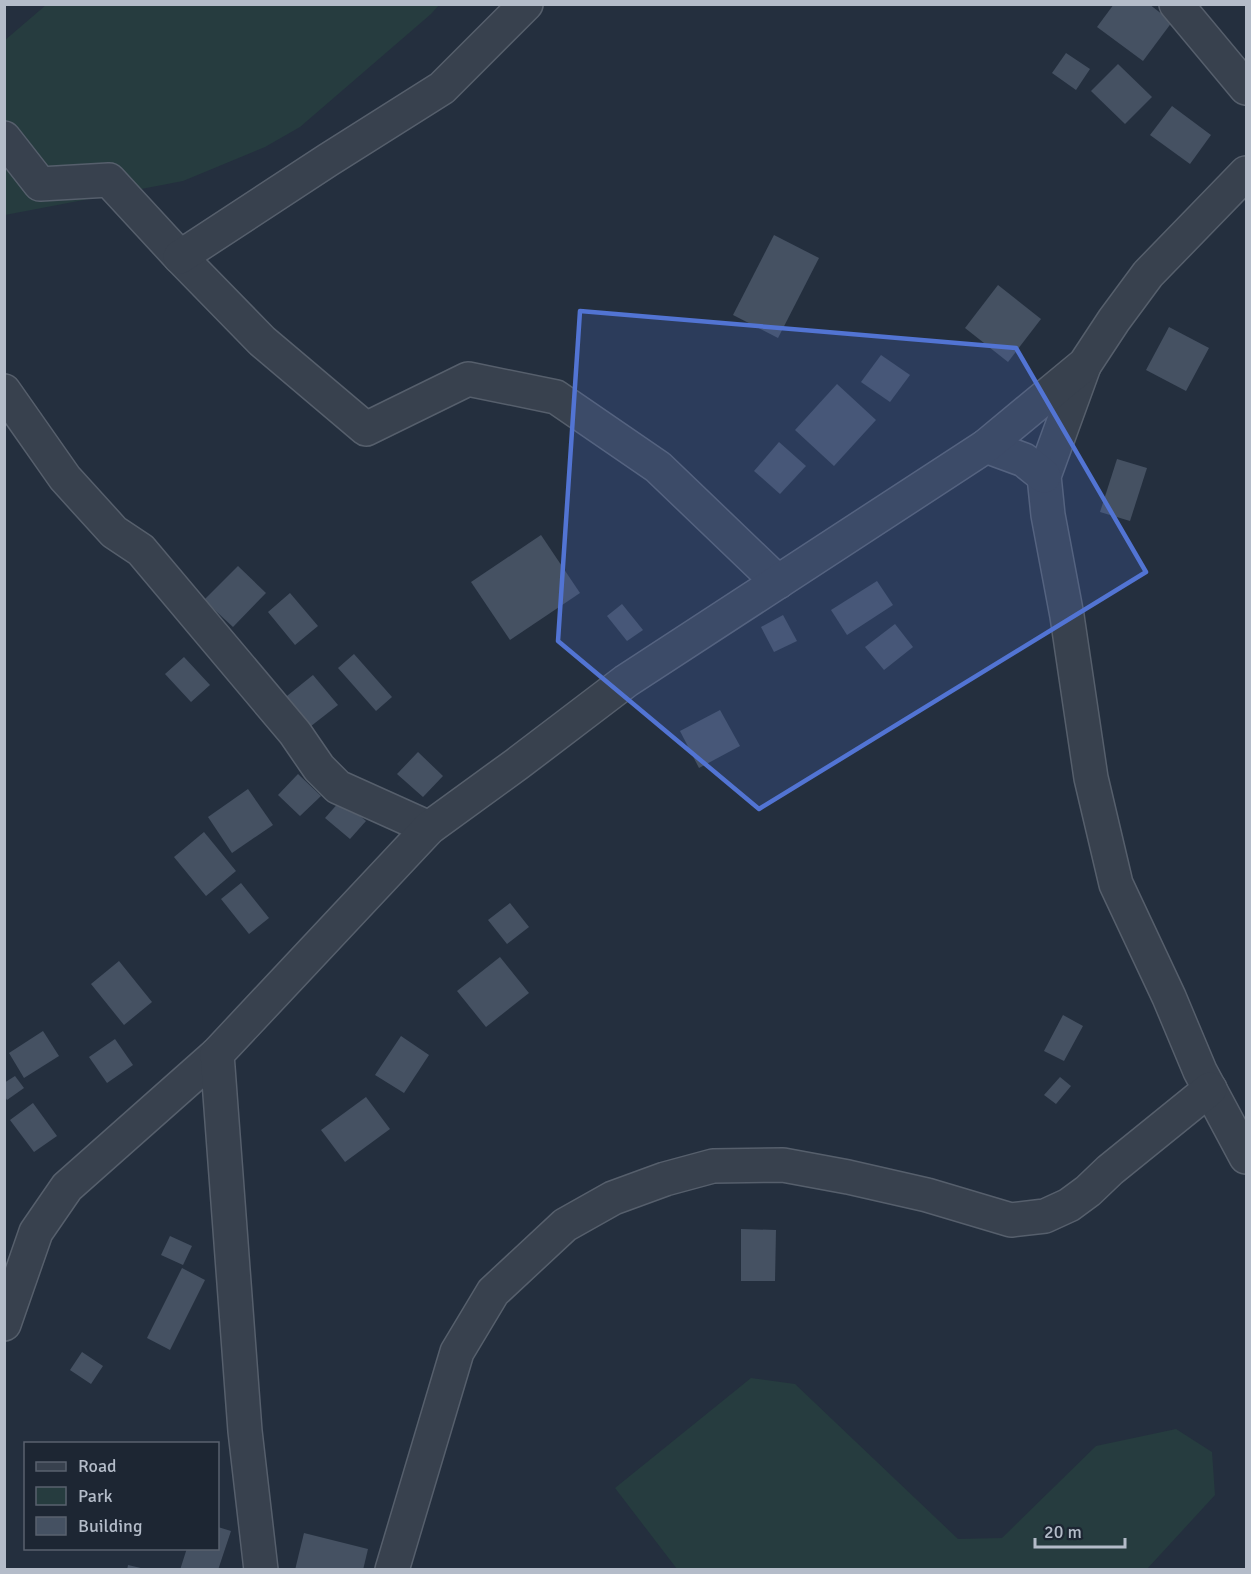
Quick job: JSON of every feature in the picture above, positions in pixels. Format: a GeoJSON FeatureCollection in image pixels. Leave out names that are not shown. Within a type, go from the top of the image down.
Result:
{"type":"FeatureCollection","features":[{"type":"Feature","properties":{"kind":"street"},"geometry":{"type":"LineString","coordinates":[[180,257],[442,88],[526,4]]}},
{"type":"Feature","properties":{"kind":"street"},"geometry":{"type":"LineString","coordinates":[[1176,4],[1246,88]]}},
{"type":"Feature","properties":{"kind":"street"},"geometry":{"type":"LineString","coordinates":[[4,138],[40,184],[109,180],[262,341],[366,429],[468,378],[556,397],[658,467],[778,582]]}},
{"type":"Feature","properties":{"kind":"street"},"geometry":{"type":"LineString","coordinates":[[1246,173],[1148,274],[1114,320],[1085,364],[1044,476],[1047,515],[1067,616],[1091,778],[1116,884],[1200,1071],[1246,1157]]}},
{"type":"Feature","properties":{"kind":"street"},"geometry":{"type":"LineString","coordinates":[[4,1324],[36,1232],[67,1187],[217,1054],[429,828],[626,681],[986,446],[1085,364]]}},
{"type":"Feature","properties":{"kind":"street"},"geometry":{"type":"LineString","coordinates":[[4,391],[65,478],[114,532],[141,550],[295,733],[331,781],[338,787],[429,828]]}},
{"type":"Feature","properties":{"kind":"street"},"geometry":{"type":"LineString","coordinates":[[986,446],[1024,460],[1044,476]]}},
{"type":"Feature","properties":{"kind":"street"},"geometry":{"type":"LineString","coordinates":[[217,1054],[245,1431],[261,1569]]}},
{"type":"Feature","properties":{"kind":"street"},"geometry":{"type":"LineString","coordinates":[[392,1569],[457,1352],[493,1292],[566,1225],[613,1198],[665,1179],[713,1166],[783,1165],[848,1176],[927,1195],[1011,1220],[1045,1216],[1069,1205],[1088,1191],[1110,1170],[1210,1089]]}},
{"type":"Feature","properties":{"kind":"highlighted area"},"geometry":{"type":"Polygon","coordinates":[[[580,311],[1016,348],[1146,572],[759,809],[558,641],[580,311]]]}},
{"type":"Feature","properties":{"kind":"green space"},"geometry":{"type":"Polygon","coordinates":[[[46,5],[439,5],[300,127],[265,147],[183,181],[5,215],[4,41],[46,5]]]}},
{"type":"Feature","properties":{"kind":"green space"},"geometry":{"type":"Polygon","coordinates":[[[751,1378],[795,1384],[958,1539],[1002,1538],[1096,1446],[1176,1429],[1212,1452],[1215,1495],[1147,1569],[677,1569],[615,1488],[751,1378]]]}},
{"type":"Feature","properties":{"kind":"building"},"geometry":{"type":"Polygon","coordinates":[[[1114,4],[1149,4],[1172,22],[1143,61],[1097,27],[1114,4]]]}},
{"type":"Feature","properties":{"kind":"building"},"geometry":{"type":"Polygon","coordinates":[[[1066,53],[1090,69],[1076,90],[1052,73],[1066,53]]]}},
{"type":"Feature","properties":{"kind":"building"},"geometry":{"type":"Polygon","coordinates":[[[1118,64],[1152,97],[1125,124],[1091,91],[1118,64]]]}},
{"type":"Feature","properties":{"kind":"building"},"geometry":{"type":"Polygon","coordinates":[[[1172,106],[1211,135],[1190,164],[1150,135],[1172,106]]]}},
{"type":"Feature","properties":{"kind":"building"},"geometry":{"type":"Polygon","coordinates":[[[774,235],[819,258],[778,338],[733,315],[774,235]]]}},
{"type":"Feature","properties":{"kind":"building"},"geometry":{"type":"Polygon","coordinates":[[[998,285],[1041,319],[1008,362],[965,328],[998,285]]]}},
{"type":"Feature","properties":{"kind":"building"},"geometry":{"type":"Polygon","coordinates":[[[1169,327],[1209,348],[1186,391],[1146,370],[1169,327]]]}},
{"type":"Feature","properties":{"kind":"building"},"geometry":{"type":"Polygon","coordinates":[[[881,355],[910,375],[890,402],[861,382],[881,355]]]}},
{"type":"Feature","properties":{"kind":"building"},"geometry":{"type":"Polygon","coordinates":[[[837,384],[876,420],[834,466],[795,430],[837,384]]]}},
{"type":"Feature","properties":{"kind":"building"},"geometry":{"type":"Polygon","coordinates":[[[779,442],[806,466],[780,494],[754,471],[779,442]]]}},
{"type":"Feature","properties":{"kind":"building"},"geometry":{"type":"Polygon","coordinates":[[[1117,459],[1147,468],[1130,521],[1100,512],[1117,459]]]}},
{"type":"Feature","properties":{"kind":"building"},"geometry":{"type":"Polygon","coordinates":[[[541,535],[580,593],[510,640],[471,582],[541,535]]]}},
{"type":"Feature","properties":{"kind":"building"},"geometry":{"type":"Polygon","coordinates":[[[238,566],[266,593],[233,627],[204,600],[238,566]]]}},
{"type":"Feature","properties":{"kind":"building"},"geometry":{"type":"Polygon","coordinates":[[[877,581],[893,605],[847,635],[831,610],[877,581]]]}},
{"type":"Feature","properties":{"kind":"building"},"geometry":{"type":"Polygon","coordinates":[[[290,593],[318,626],[295,645],[268,612],[290,593]]]}},
{"type":"Feature","properties":{"kind":"building"},"geometry":{"type":"Polygon","coordinates":[[[622,604],[643,630],[627,641],[607,616],[622,604]]]}},
{"type":"Feature","properties":{"kind":"building"},"geometry":{"type":"Polygon","coordinates":[[[783,615],[797,641],[774,652],[761,627],[783,615]]]}},
{"type":"Feature","properties":{"kind":"building"},"geometry":{"type":"Polygon","coordinates":[[[895,624],[913,647],[884,670],[865,647],[895,624]]]}},
{"type":"Feature","properties":{"kind":"building"},"geometry":{"type":"Polygon","coordinates":[[[354,654],[392,697],[376,711],[338,668],[354,654]]]}},
{"type":"Feature","properties":{"kind":"building"},"geometry":{"type":"Polygon","coordinates":[[[184,657],[210,685],[191,702],[165,674],[184,657]]]}},
{"type":"Feature","properties":{"kind":"building"},"geometry":{"type":"Polygon","coordinates":[[[313,675],[338,705],[306,730],[282,700],[313,675]]]}},
{"type":"Feature","properties":{"kind":"building"},"geometry":{"type":"Polygon","coordinates":[[[720,710],[740,746],[699,768],[680,731],[720,710]]]}},
{"type":"Feature","properties":{"kind":"building"},"geometry":{"type":"Polygon","coordinates":[[[418,752],[443,776],[423,797],[397,774],[418,752]]]}},
{"type":"Feature","properties":{"kind":"building"},"geometry":{"type":"Polygon","coordinates":[[[298,774],[321,796],[300,816],[278,795],[298,774]]]}},
{"type":"Feature","properties":{"kind":"building"},"geometry":{"type":"Polygon","coordinates":[[[248,789],[273,825],[232,853],[208,817],[248,789]]]}},
{"type":"Feature","properties":{"kind":"building"},"geometry":{"type":"Polygon","coordinates":[[[341,800],[366,821],[350,839],[325,818],[341,800]]]}},
{"type":"Feature","properties":{"kind":"building"},"geometry":{"type":"Polygon","coordinates":[[[204,832],[236,871],[206,896],[174,857],[204,832]]]}},
{"type":"Feature","properties":{"kind":"building"},"geometry":{"type":"Polygon","coordinates":[[[241,883],[269,918],[249,934],[221,899],[241,883]]]}},
{"type":"Feature","properties":{"kind":"building"},"geometry":{"type":"Polygon","coordinates":[[[510,903],[529,927],[507,944],[488,920],[510,903]]]}},
{"type":"Feature","properties":{"kind":"building"},"geometry":{"type":"Polygon","coordinates":[[[500,957],[529,993],[486,1027],[457,991],[500,957]]]}},
{"type":"Feature","properties":{"kind":"building"},"geometry":{"type":"Polygon","coordinates":[[[119,961],[152,1002],[124,1025],[91,984],[119,961]]]}},
{"type":"Feature","properties":{"kind":"building"},"geometry":{"type":"Polygon","coordinates":[[[1063,1015],[1083,1026],[1064,1061],[1044,1051],[1063,1015]]]}},
{"type":"Feature","properties":{"kind":"building"},"geometry":{"type":"Polygon","coordinates":[[[43,1031],[59,1056],[24,1078],[9,1053],[43,1031]]]}},
{"type":"Feature","properties":{"kind":"building"},"geometry":{"type":"Polygon","coordinates":[[[401,1036],[429,1055],[404,1093],[375,1075],[401,1036]]]}},
{"type":"Feature","properties":{"kind":"building"},"geometry":{"type":"Polygon","coordinates":[[[115,1039],[133,1065],[107,1083],[89,1057],[115,1039]]]}},
{"type":"Feature","properties":{"kind":"building"},"geometry":{"type":"Polygon","coordinates":[[[15,1076],[24,1088],[7,1100],[4,1095],[4,1083],[15,1076]]]}},
{"type":"Feature","properties":{"kind":"building"},"geometry":{"type":"Polygon","coordinates":[[[1060,1077],[1071,1086],[1056,1104],[1044,1095],[1060,1077]]]}},
{"type":"Feature","properties":{"kind":"building"},"geometry":{"type":"Polygon","coordinates":[[[366,1097],[390,1129],[345,1162],[321,1130],[366,1097]]]}},
{"type":"Feature","properties":{"kind":"building"},"geometry":{"type":"Polygon","coordinates":[[[33,1103],[57,1136],[34,1152],[10,1120],[33,1103]]]}},
{"type":"Feature","properties":{"kind":"building"},"geometry":{"type":"Polygon","coordinates":[[[741,1229],[776,1230],[775,1281],[741,1281],[741,1229]]]}},
{"type":"Feature","properties":{"kind":"building"},"geometry":{"type":"Polygon","coordinates":[[[170,1236],[192,1246],[183,1265],[161,1255],[170,1236]]]}},
{"type":"Feature","properties":{"kind":"building"},"geometry":{"type":"Polygon","coordinates":[[[182,1268],[205,1280],[170,1350],[147,1338],[182,1268]]]}},
{"type":"Feature","properties":{"kind":"building"},"geometry":{"type":"Polygon","coordinates":[[[82,1352],[103,1366],[91,1384],[70,1370],[82,1352]]]}},
{"type":"Feature","properties":{"kind":"building"},"geometry":{"type":"Polygon","coordinates":[[[219,1527],[231,1531],[218,1570],[180,1570],[186,1550],[219,1550],[219,1527]]]}},
{"type":"Feature","properties":{"kind":"building"},"geometry":{"type":"Polygon","coordinates":[[[304,1533],[368,1549],[363,1570],[295,1570],[304,1533]]]}},
{"type":"Feature","properties":{"kind":"building"},"geometry":{"type":"Polygon","coordinates":[[[128,1565],[145,1569],[145,1570],[127,1570],[128,1565]]]}}]}
